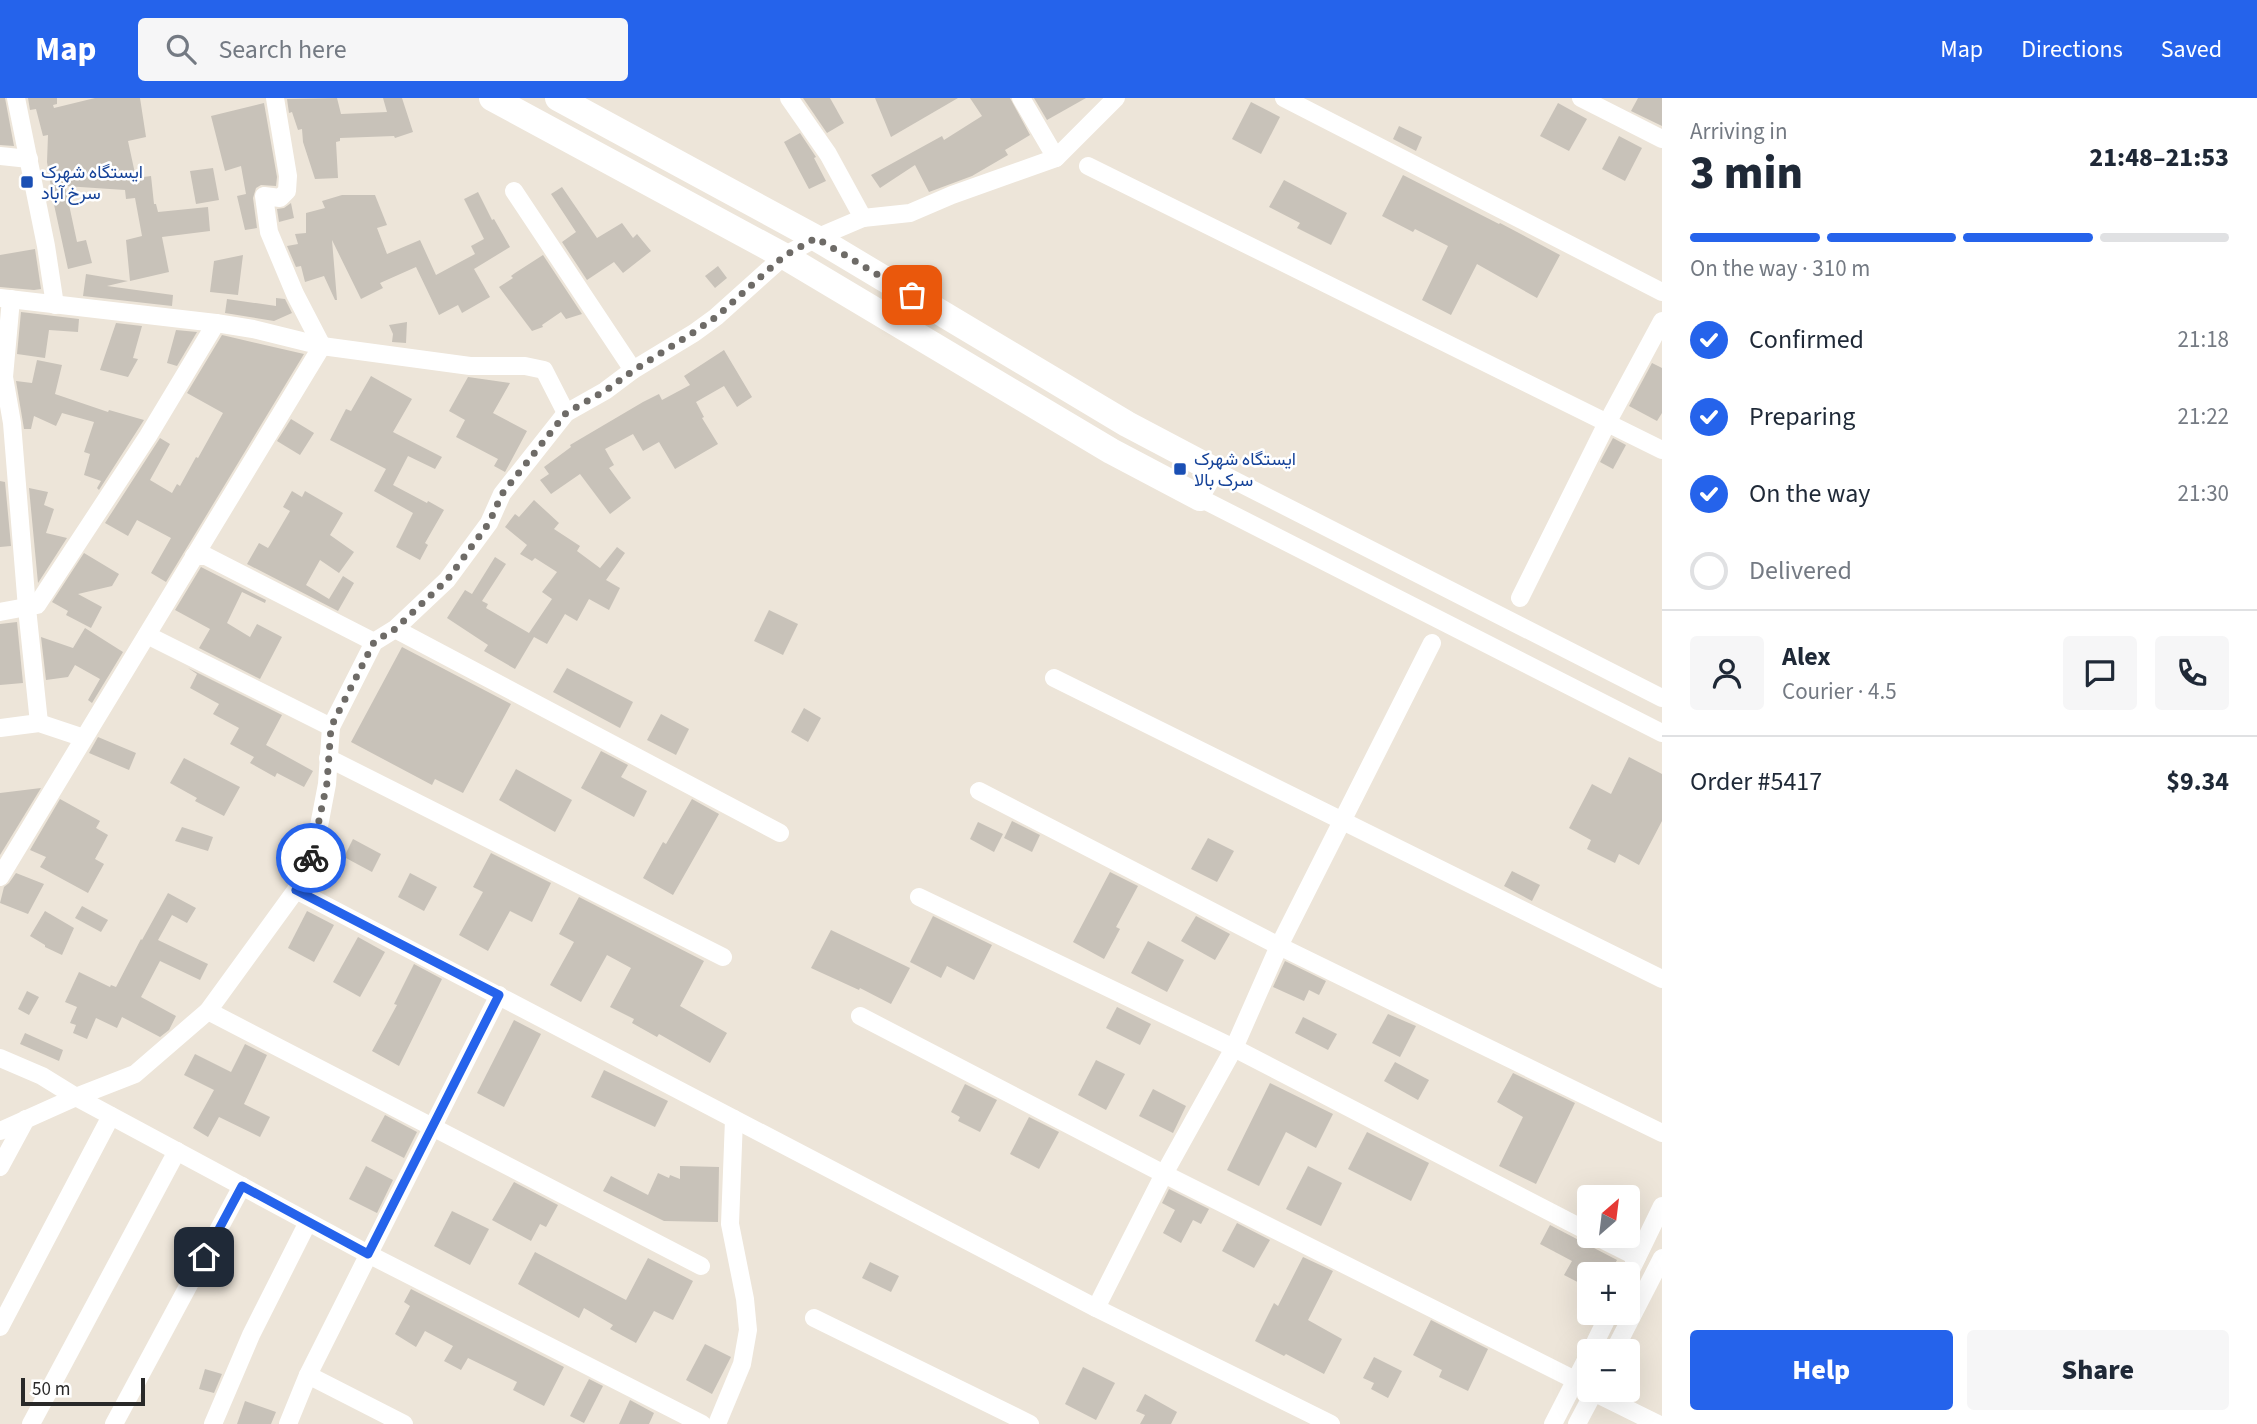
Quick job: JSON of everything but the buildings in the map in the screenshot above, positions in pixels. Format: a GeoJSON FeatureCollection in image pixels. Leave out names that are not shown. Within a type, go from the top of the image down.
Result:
{"type":"FeatureCollection","features":[{"type":"Feature","properties":{"kind":"main road"},"geometry":{"type":"LineString","coordinates":[[492,98],[784,256],[1111,451],[1200,498]]}},
{"type":"Feature","properties":{"kind":"main road"},"geometry":{"type":"LineString","coordinates":[[558,98],[816,238],[1127,424],[1216,471]]}},
{"type":"Feature","properties":{"kind":"street"},"geometry":{"type":"LineString","coordinates":[[16,98],[55,305]]}},
{"type":"Feature","properties":{"kind":"street"},"geometry":{"type":"LineString","coordinates":[[275,98],[288,176],[287,191],[280,198],[264,196],[269,232],[321,346]]}},
{"type":"Feature","properties":{"kind":"street"},"geometry":{"type":"LineString","coordinates":[[789,98],[828,154],[863,218]]}},
{"type":"Feature","properties":{"kind":"street"},"geometry":{"type":"LineString","coordinates":[[1021,98],[1056,158]]}},
{"type":"Feature","properties":{"kind":"street"},"geometry":{"type":"LineString","coordinates":[[0,1131],[135,1074],[208,1011],[296,890],[314,852],[327,783],[331,727],[374,642],[395,629],[447,580],[489,523],[502,494],[566,413],[605,391],[716,317],[784,256],[816,238],[838,231],[863,218],[910,213],[1056,158],[1116,98]]}},
{"type":"Feature","properties":{"kind":"street"},"geometry":{"type":"LineString","coordinates":[[1284,98],[1662,292]]}},
{"type":"Feature","properties":{"kind":"street"},"geometry":{"type":"LineString","coordinates":[[1581,98],[1662,139]]}},
{"type":"Feature","properties":{"kind":"street"},"geometry":{"type":"LineString","coordinates":[[0,156],[29,159]]}},
{"type":"Feature","properties":{"kind":"street"},"geometry":{"type":"LineString","coordinates":[[1088,166],[1662,450]]}},
{"type":"Feature","properties":{"kind":"street"},"geometry":{"type":"LineString","coordinates":[[514,191],[634,370]]}},
{"type":"Feature","properties":{"kind":"street"},"geometry":{"type":"LineString","coordinates":[[39,723],[27,608],[9,494],[12,423],[4,377],[6,298],[216,323],[321,346],[470,366],[525,366],[544,370],[566,413]]}},
{"type":"Feature","properties":{"kind":"street"},"geometry":{"type":"LineString","coordinates":[[1520,598],[1607,423],[1662,321]]}},
{"type":"Feature","properties":{"kind":"street"},"geometry":{"type":"LineString","coordinates":[[0,612],[37,605],[148,436],[216,323]]}},
{"type":"Feature","properties":{"kind":"street"},"geometry":{"type":"LineString","coordinates":[[0,877],[321,346]]}},
{"type":"Feature","properties":{"kind":"street"},"geometry":{"type":"LineString","coordinates":[[1662,698],[1216,471],[1200,498],[1662,733]]}},
{"type":"Feature","properties":{"kind":"street"},"geometry":{"type":"LineString","coordinates":[[194,556],[206,556],[374,642]]}},
{"type":"Feature","properties":{"kind":"street"},"geometry":{"type":"LineString","coordinates":[[395,629],[780,833]]}},
{"type":"Feature","properties":{"kind":"street"},"geometry":{"type":"LineString","coordinates":[[147,635],[331,727]]}},
{"type":"Feature","properties":{"kind":"street"},"geometry":{"type":"LineString","coordinates":[[1096,1308],[1164,1174],[1234,1048],[1279,946],[1433,643]]}},
{"type":"Feature","properties":{"kind":"street"},"geometry":{"type":"LineString","coordinates":[[1054,678],[1662,979]]}},
{"type":"Feature","properties":{"kind":"street"},"geometry":{"type":"LineString","coordinates":[[0,728],[39,723],[84,738]]}},
{"type":"Feature","properties":{"kind":"street"},"geometry":{"type":"LineString","coordinates":[[328,758],[723,957]]}},
{"type":"Feature","properties":{"kind":"street"},"geometry":{"type":"LineString","coordinates":[[979,791],[1279,946],[1662,1133]]}},
{"type":"Feature","properties":{"kind":"street"},"geometry":{"type":"LineString","coordinates":[[296,890],[1096,1308],[1331,1424]]}},
{"type":"Feature","properties":{"kind":"street"},"geometry":{"type":"LineString","coordinates":[[919,897],[1234,1048],[1577,1226]]}},
{"type":"Feature","properties":{"kind":"street"},"geometry":{"type":"LineString","coordinates":[[288,1424],[308,1375],[499,995]]}},
{"type":"Feature","properties":{"kind":"street"},"geometry":{"type":"LineString","coordinates":[[208,1011],[701,1266]]}},
{"type":"Feature","properties":{"kind":"street"},"geometry":{"type":"LineString","coordinates":[[860,1016],[1164,1174],[1576,1380],[1553,1424]]}},
{"type":"Feature","properties":{"kind":"street"},"geometry":{"type":"LineString","coordinates":[[0,1059],[42,1076],[76,1097],[368,1254],[698,1422]]}},
{"type":"Feature","properties":{"kind":"street"},"geometry":{"type":"LineString","coordinates":[[0,1327],[111,1116]]}},
{"type":"Feature","properties":{"kind":"street"},"geometry":{"type":"LineString","coordinates":[[717,1424],[742,1364],[748,1329],[745,1299],[730,1224],[734,1118]]}},
{"type":"Feature","properties":{"kind":"street"},"geometry":{"type":"LineString","coordinates":[[0,1167],[26,1119]]}},
{"type":"Feature","properties":{"kind":"street"},"geometry":{"type":"LineString","coordinates":[[32,1424],[177,1151]]}},
{"type":"Feature","properties":{"kind":"street"},"geometry":{"type":"LineString","coordinates":[[114,1424],[242,1186]]}},
{"type":"Feature","properties":{"kind":"street"},"geometry":{"type":"LineString","coordinates":[[1635,1262],[1662,1206]]}},
{"type":"Feature","properties":{"kind":"street"},"geometry":{"type":"LineString","coordinates":[[213,1424],[251,1335],[308,1222]]}},
{"type":"Feature","properties":{"kind":"street"},"geometry":{"type":"LineString","coordinates":[[1619,1248],[1637,1257]]}},
{"type":"Feature","properties":{"kind":"street"},"geometry":{"type":"LineString","coordinates":[[1621,1339],[1660,1268]]}},
{"type":"Feature","properties":{"kind":"street"},"geometry":{"type":"LineString","coordinates":[[814,1318],[1030,1424]]}},
{"type":"Feature","properties":{"kind":"street"},"geometry":{"type":"LineString","coordinates":[[308,1375],[404,1424]]}},
{"type":"Feature","properties":{"kind":"street"},"geometry":{"type":"LineString","coordinates":[[1577,1424],[1588,1402]]}},
{"type":"Feature","properties":{"kind":"street"},"geometry":{"type":"LineString","coordinates":[[1615,1402],[1658,1424]]}},
{"type":"Feature","properties":{"kind":"way so far"},"geometry":{"type":"LineString","coordinates":[[311,858],[327,783],[331,727],[374,642],[395,629],[447,580],[489,523],[502,494],[566,413],[605,391],[716,317],[784,256],[816,238],[912,295]]}},
{"type":"Feature","properties":{"kind":"place","name":"ایستگاه شهرک سرخ آباد"},"geometry":{"type":"Point","coordinates":[27,182]}},
{"type":"Feature","properties":{"kind":"place","name":"ایستگاه شهرک سرک بالا"},"geometry":{"type":"Point","coordinates":[1180,469]}},
{"type":"Feature","properties":{"kind":"route"},"geometry":{"type":"LineString","coordinates":[[204,1257],[242,1186],[368,1254],[499,995],[296,890],[311,858]]}}]}
